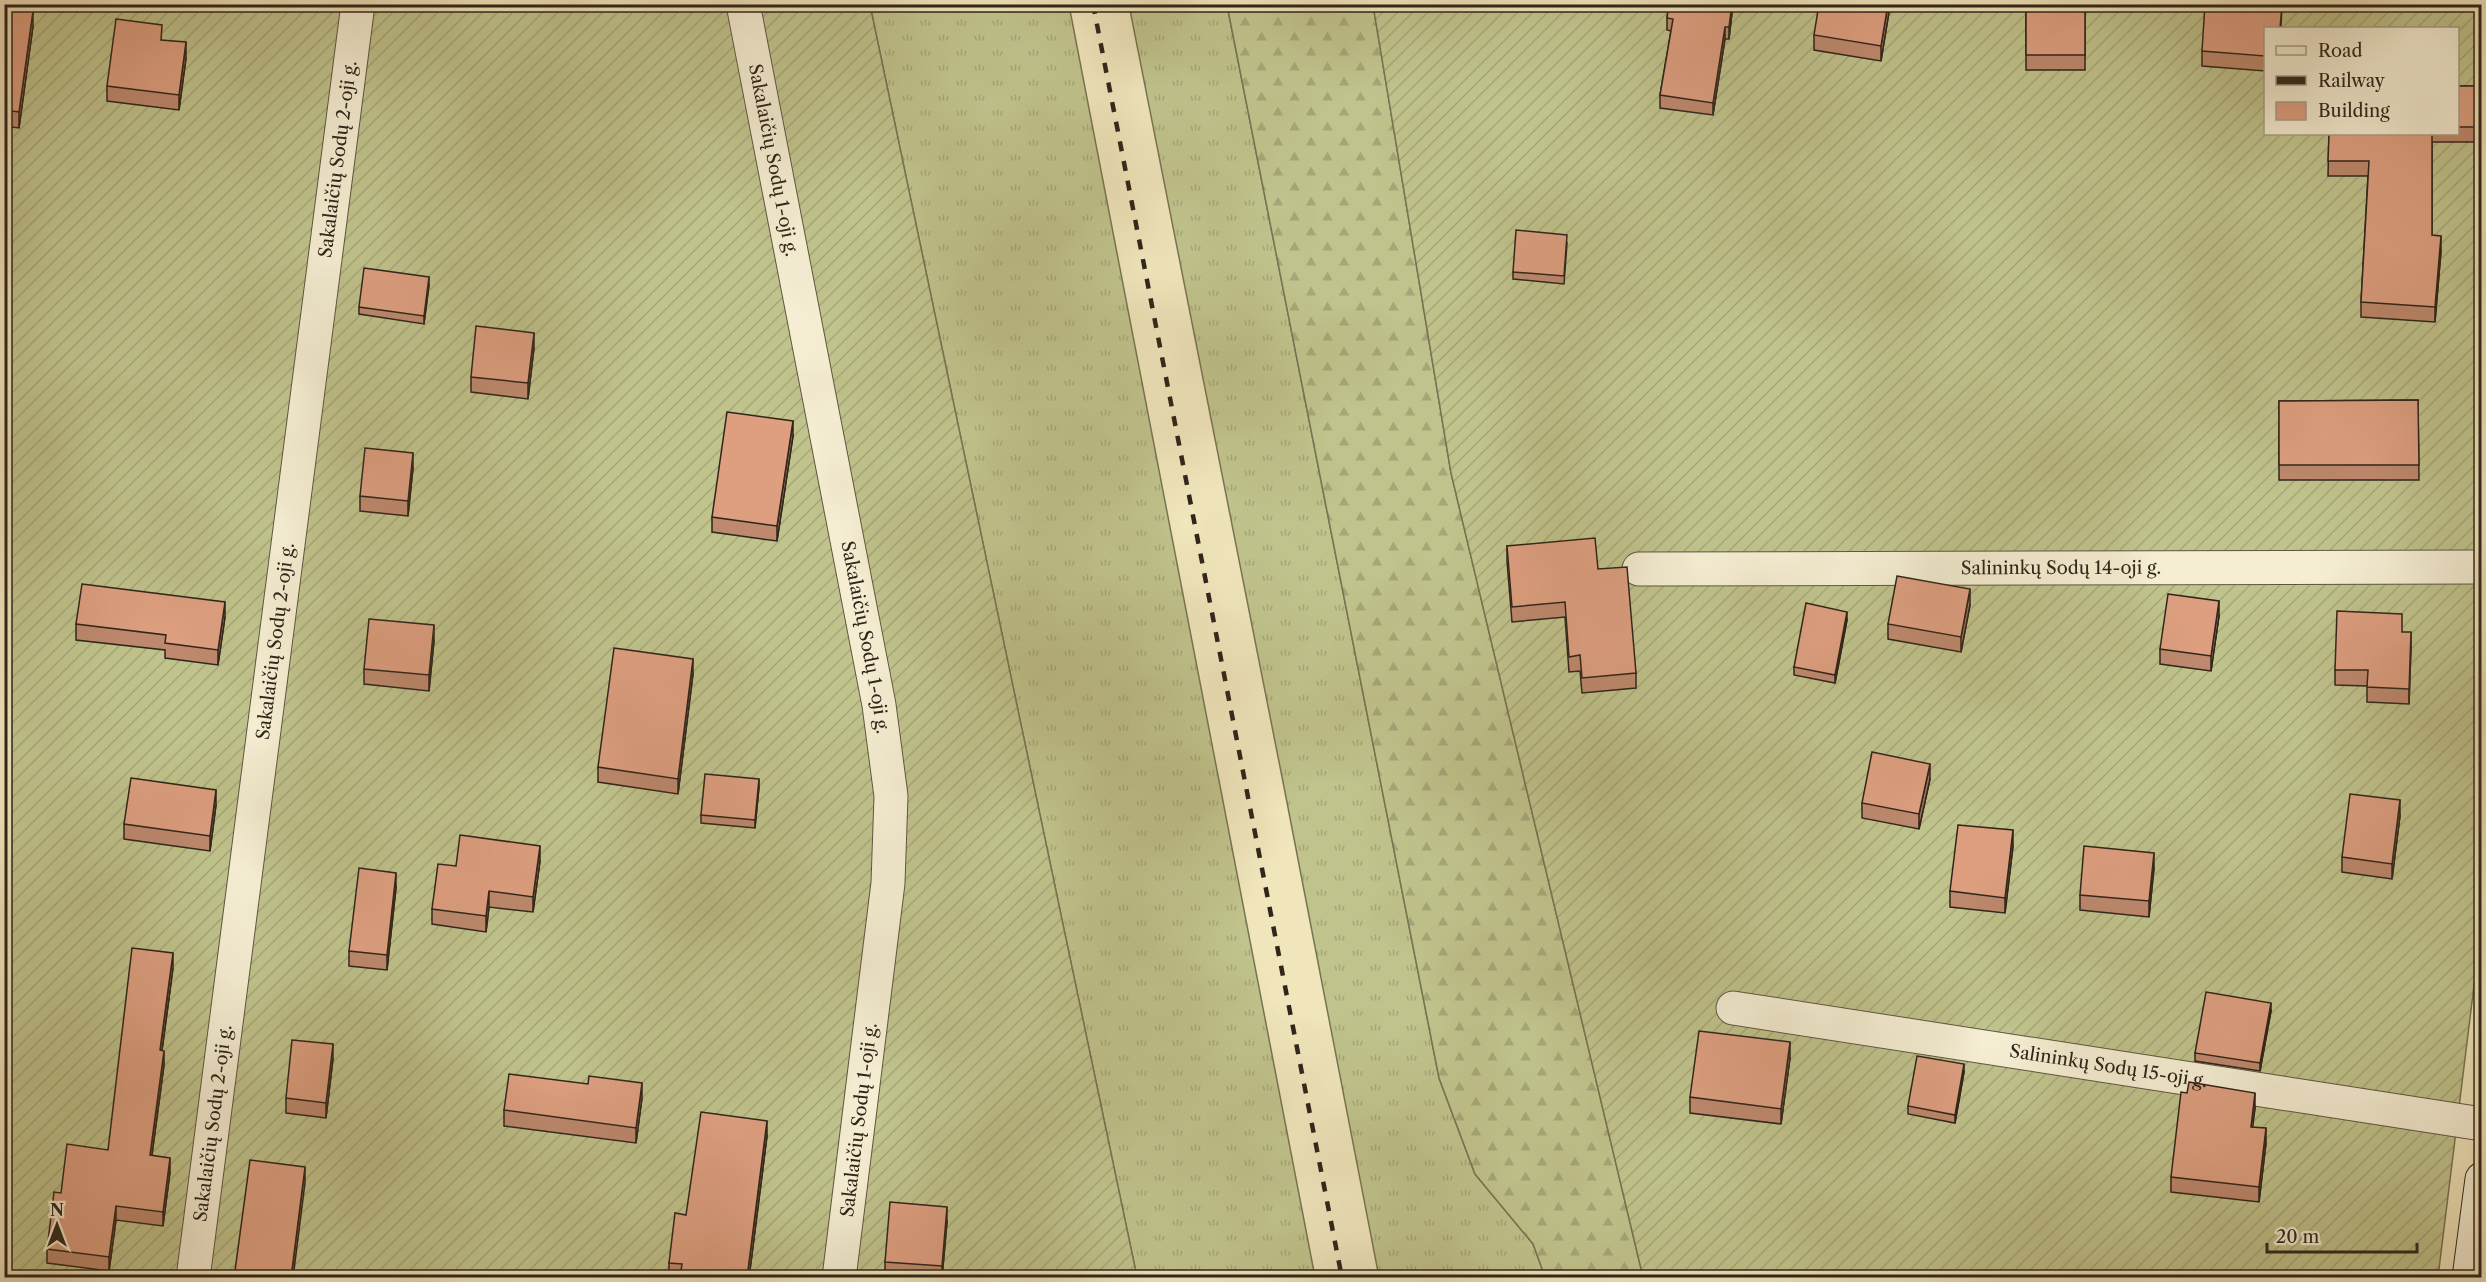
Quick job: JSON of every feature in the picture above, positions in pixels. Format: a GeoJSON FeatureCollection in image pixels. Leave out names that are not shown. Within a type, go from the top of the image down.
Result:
{"type":"FeatureCollection","features":[{"type":"Feature","properties":{"kind":"street","name":"Sakalaičių Sodų 2-oji g."},"geometry":{"type":"LineString","coordinates":[[193,1278],[358,4]]}},
{"type":"Feature","properties":{"kind":"street","name":"Sakalaičių Sodų 1-oji g."},"geometry":{"type":"LineString","coordinates":[[743,4],[879,705],[891,796],[888,883],[839,1278]]}},
{"type":"Feature","properties":{"kind":"street","name":"Salininkų Sodų 14-oji g."},"geometry":{"type":"LineString","coordinates":[[1639,569],[2481,567]]}},
{"type":"Feature","properties":{"kind":"street","name":"Salininkų Sodų 15-oji g."},"geometry":{"type":"LineString","coordinates":[[1733,1008],[2481,1124]]}},
{"type":"Feature","properties":{"kind":"street"},"geometry":{"type":"LineString","coordinates":[[2469,1278],[2481,1179]]}},
{"type":"Feature","properties":{"kind":"green space"},"geometry":{"type":"Polygon","coordinates":[[[5,5],[870,5],[1137,1277],[5,1278],[5,5]]]}},
{"type":"Feature","properties":{"kind":"green space"},"geometry":{"type":"Polygon","coordinates":[[[870,5],[1069,5],[1315,1277],[1137,1277],[870,5]]]}},
{"type":"Feature","properties":{"kind":"green space"},"geometry":{"type":"Polygon","coordinates":[[[1129,5],[1227,5],[1439,1078],[1475,1174],[1533,1244],[1545,1277],[1379,1277],[1129,5]]]}},
{"type":"Feature","properties":{"kind":"green space"},"geometry":{"type":"Polygon","coordinates":[[[1227,5],[1373,5],[1451,473],[1643,1277],[1545,1277],[1533,1244],[1475,1174],[1439,1078],[1227,5]]]}},
{"type":"Feature","properties":{"kind":"green space"},"geometry":{"type":"Polygon","coordinates":[[[1373,5],[2481,5],[2482,921],[2438,1277],[1643,1277],[1451,473],[1373,5]]]}},
{"type":"Feature","properties":{"kind":"building"},"geometry":{"type":"Polygon","coordinates":[[[1669,4],[1732,4],[1729,27],[1725,27],[1713,103],[1660,95],[1673,19],[1667,18],[1669,4]]]}},
{"type":"Feature","properties":{"kind":"building"},"geometry":{"type":"Polygon","coordinates":[[[1819,4],[1888,4],[1881,46],[1814,35],[1819,4]]]}},
{"type":"Feature","properties":{"kind":"building"},"geometry":{"type":"Polygon","coordinates":[[[2205,4],[2282,4],[2280,27],[2264,27],[2264,56],[2202,51],[2205,4]]]}},
{"type":"Feature","properties":{"kind":"building"},"geometry":{"type":"Polygon","coordinates":[[[2026,5],[2085,5],[2085,55],[2026,55],[2026,5]]]}},
{"type":"Feature","properties":{"kind":"building"},"geometry":{"type":"Polygon","coordinates":[[[4,7],[33,11],[19,112],[4,110],[4,7]]]}},
{"type":"Feature","properties":{"kind":"building"},"geometry":{"type":"Polygon","coordinates":[[[116,19],[162,25],[161,40],[186,42],[179,95],[107,86],[116,19]]]}},
{"type":"Feature","properties":{"kind":"building"},"geometry":{"type":"Polygon","coordinates":[[[2459,86],[2481,86],[2481,127],[2459,127],[2459,86]]]}},
{"type":"Feature","properties":{"kind":"building"},"geometry":{"type":"Polygon","coordinates":[[[2329,135],[2432,135],[2432,235],[2441,236],[2435,307],[2361,302],[2369,161],[2328,161],[2329,135]]]}},
{"type":"Feature","properties":{"kind":"building"},"geometry":{"type":"Polygon","coordinates":[[[1516,230],[1567,235],[1564,276],[1513,272],[1516,230]]]}},
{"type":"Feature","properties":{"kind":"building"},"geometry":{"type":"Polygon","coordinates":[[[364,268],[429,277],[424,316],[359,307],[364,268]]]}},
{"type":"Feature","properties":{"kind":"building"},"geometry":{"type":"Polygon","coordinates":[[[476,326],[534,333],[528,383],[471,377],[476,326]]]}},
{"type":"Feature","properties":{"kind":"building"},"geometry":{"type":"Polygon","coordinates":[[[2418,400],[2419,465],[2279,465],[2279,401],[2418,400]]]}},
{"type":"Feature","properties":{"kind":"building"},"geometry":{"type":"Polygon","coordinates":[[[727,412],[793,421],[777,526],[712,517],[727,412]]]}},
{"type":"Feature","properties":{"kind":"building"},"geometry":{"type":"Polygon","coordinates":[[[365,448],[413,453],[408,501],[360,496],[365,448]]]}},
{"type":"Feature","properties":{"kind":"building"},"geometry":{"type":"Polygon","coordinates":[[[1595,538],[1598,569],[1627,567],[1636,673],[1582,678],[1580,655],[1569,657],[1565,602],[1512,607],[1507,546],[1595,538]]]}},
{"type":"Feature","properties":{"kind":"building"},"geometry":{"type":"Polygon","coordinates":[[[1897,576],[1970,589],[1961,637],[1888,624],[1897,576]]]}},
{"type":"Feature","properties":{"kind":"building"},"geometry":{"type":"Polygon","coordinates":[[[82,584],[225,602],[218,650],[165,643],[166,635],[76,624],[82,584]]]}},
{"type":"Feature","properties":{"kind":"building"},"geometry":{"type":"Polygon","coordinates":[[[2168,594],[2219,601],[2211,656],[2160,649],[2168,594]]]}},
{"type":"Feature","properties":{"kind":"building"},"geometry":{"type":"Polygon","coordinates":[[[1806,603],[1847,612],[1835,675],[1794,667],[1806,603]]]}},
{"type":"Feature","properties":{"kind":"building"},"geometry":{"type":"Polygon","coordinates":[[[2337,611],[2402,614],[2402,632],[2411,632],[2409,689],[2367,687],[2368,670],[2335,670],[2337,611]]]}},
{"type":"Feature","properties":{"kind":"building"},"geometry":{"type":"Polygon","coordinates":[[[369,619],[434,625],[429,675],[364,669],[369,619]]]}},
{"type":"Feature","properties":{"kind":"building"},"geometry":{"type":"Polygon","coordinates":[[[614,648],[693,659],[678,779],[598,767],[614,648]]]}},
{"type":"Feature","properties":{"kind":"building"},"geometry":{"type":"Polygon","coordinates":[[[1872,752],[1930,764],[1919,814],[1862,803],[1872,752]]]}},
{"type":"Feature","properties":{"kind":"building"},"geometry":{"type":"Polygon","coordinates":[[[705,774],[759,779],[755,820],[701,815],[705,774]]]}},
{"type":"Feature","properties":{"kind":"building"},"geometry":{"type":"Polygon","coordinates":[[[131,778],[216,790],[210,836],[124,824],[131,778]]]}},
{"type":"Feature","properties":{"kind":"building"},"geometry":{"type":"Polygon","coordinates":[[[2350,794],[2400,800],[2392,864],[2342,857],[2350,794]]]}},
{"type":"Feature","properties":{"kind":"building"},"geometry":{"type":"Polygon","coordinates":[[[1958,825],[2013,830],[2005,898],[1950,891],[1958,825]]]}},
{"type":"Feature","properties":{"kind":"building"},"geometry":{"type":"Polygon","coordinates":[[[460,835],[540,846],[533,897],[489,891],[486,916],[432,909],[438,864],[456,866],[460,835]]]}},
{"type":"Feature","properties":{"kind":"building"},"geometry":{"type":"Polygon","coordinates":[[[2084,846],[2154,853],[2149,901],[2080,895],[2084,846]]]}},
{"type":"Feature","properties":{"kind":"building"},"geometry":{"type":"Polygon","coordinates":[[[359,868],[396,873],[387,955],[349,951],[359,868]]]}},
{"type":"Feature","properties":{"kind":"building"},"geometry":{"type":"Polygon","coordinates":[[[132,948],[173,953],[160,1050],[164,1051],[150,1155],[170,1158],[163,1212],[116,1206],[109,1257],[47,1249],[54,1192],[61,1193],[67,1144],[108,1150],[132,948]]]}},
{"type":"Feature","properties":{"kind":"building"},"geometry":{"type":"Polygon","coordinates":[[[2206,992],[2271,1003],[2260,1063],[2195,1053],[2206,992]]]}},
{"type":"Feature","properties":{"kind":"building"},"geometry":{"type":"Polygon","coordinates":[[[1699,1031],[1790,1042],[1781,1109],[1690,1097],[1699,1031]]]}},
{"type":"Feature","properties":{"kind":"building"},"geometry":{"type":"Polygon","coordinates":[[[292,1040],[333,1044],[326,1103],[286,1098],[292,1040]]]}},
{"type":"Feature","properties":{"kind":"building"},"geometry":{"type":"Polygon","coordinates":[[[1917,1056],[1964,1064],[1955,1115],[1908,1106],[1917,1056]]]}},
{"type":"Feature","properties":{"kind":"building"},"geometry":{"type":"Polygon","coordinates":[[[509,1074],[588,1084],[589,1076],[642,1083],[636,1128],[504,1110],[509,1074]]]}},
{"type":"Feature","properties":{"kind":"building"},"geometry":{"type":"Polygon","coordinates":[[[2189,1082],[2255,1093],[2251,1127],[2266,1128],[2259,1187],[2171,1177],[2181,1092],[2187,1093],[2189,1082]]]}},
{"type":"Feature","properties":{"kind":"building"},"geometry":{"type":"Polygon","coordinates":[[[701,1112],[767,1121],[747,1278],[680,1278],[682,1264],[669,1263],[675,1213],[686,1215],[701,1112]]]}},
{"type":"Feature","properties":{"kind":"building"},"geometry":{"type":"Polygon","coordinates":[[[250,1160],[305,1167],[291,1278],[234,1278],[250,1160]]]}},
{"type":"Feature","properties":{"kind":"building"},"geometry":{"type":"Polygon","coordinates":[[[890,1202],[947,1207],[942,1266],[885,1262],[890,1202]]]}},
{"type":"Feature","properties":{"kind":"railway"},"geometry":{"type":"LineString","coordinates":[[1093,4],[1342,1278]]}}]}
